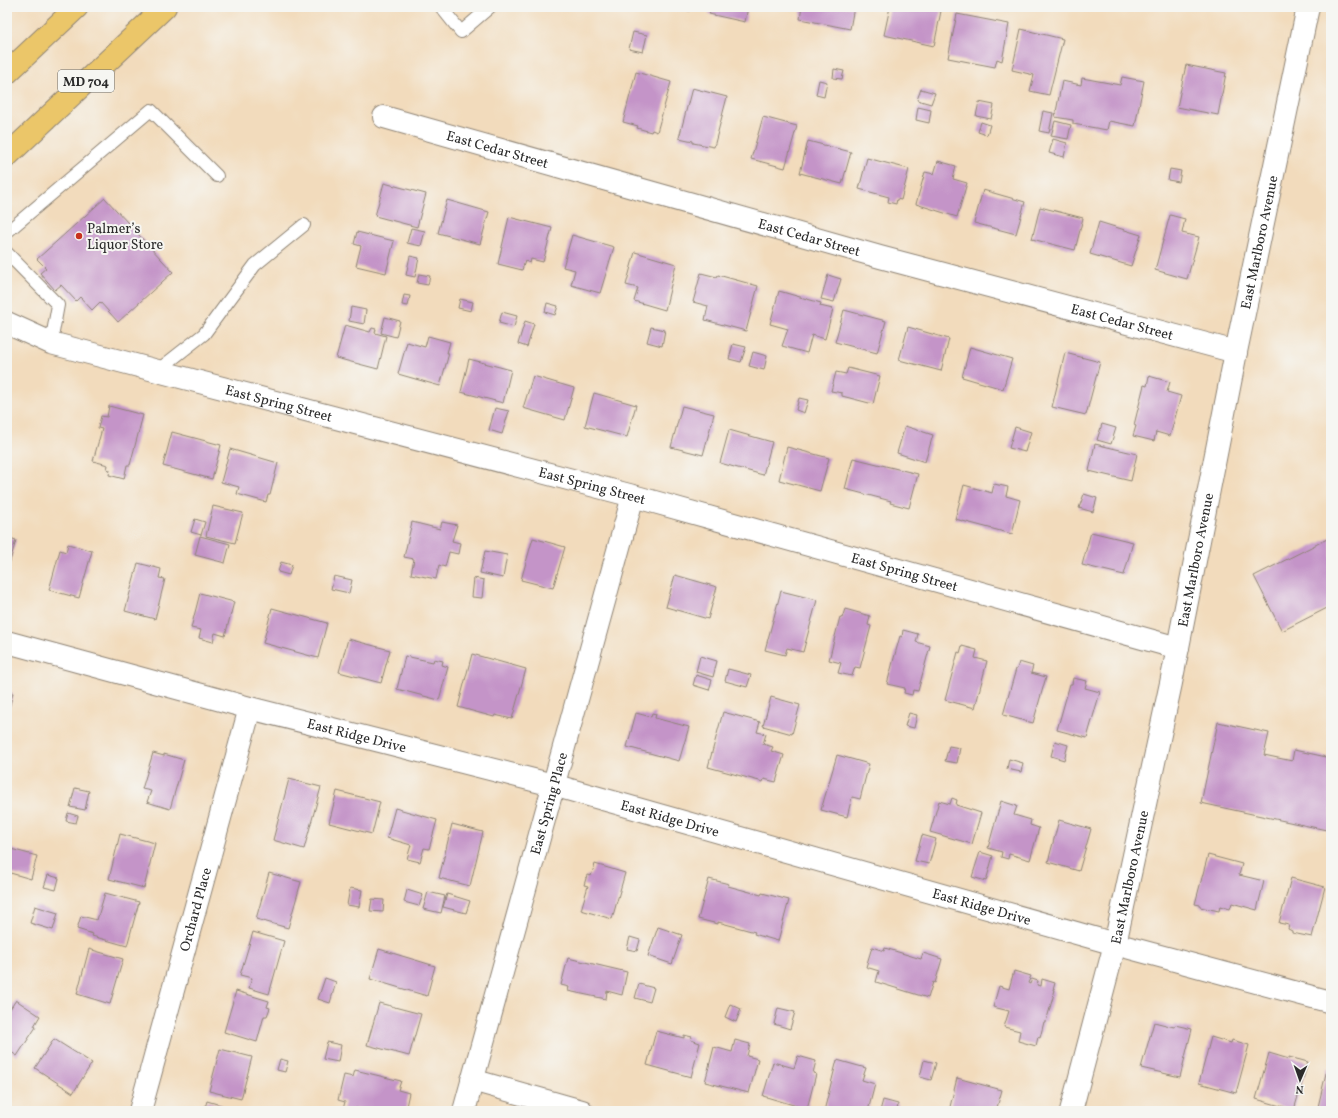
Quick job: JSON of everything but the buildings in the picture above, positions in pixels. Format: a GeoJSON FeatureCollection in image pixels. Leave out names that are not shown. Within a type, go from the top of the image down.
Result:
{"type":"FeatureCollection","features":[{"type":"Feature","properties":{"kind":"main road"},"geometry":{"type":"LineString","coordinates":[[7,73],[77,7]]}},
{"type":"Feature","properties":{"kind":"main road","name":"MD 704"},"geometry":{"type":"LineString","coordinates":[[7,156],[165,7]]}},
{"type":"Feature","properties":{"kind":"street","name":"East Marlboro Avenue"},"geometry":{"type":"LineString","coordinates":[[1071,1111],[1115,944],[1171,683],[1236,352],[1308,7]]}},
{"type":"Feature","properties":{"kind":"street","name":"East Cedar Street"},"geometry":{"type":"LineString","coordinates":[[384,117],[880,257],[1236,352]]}},
{"type":"Feature","properties":{"kind":"street","name":"East Spring Street"},"geometry":{"type":"LineString","coordinates":[[7,323],[51,343],[633,496],[1178,648]]}},
{"type":"Feature","properties":{"kind":"street","name":"East Spring Place"},"geometry":{"type":"LineString","coordinates":[[464,1111],[633,496]]}},
{"type":"Feature","properties":{"kind":"street","name":"East Ridge Drive"},"geometry":{"type":"LineString","coordinates":[[7,642],[250,708],[553,785],[1115,944],[1331,1002]]}},
{"type":"Feature","properties":{"kind":"street","name":"Orchard Place"},"geometry":{"type":"LineString","coordinates":[[140,1111],[250,708]]}},
{"type":"Feature","properties":{"kind":"street"},"geometry":{"type":"LineString","coordinates":[[472,1080],[582,1111]]}},
{"type":"Feature","properties":{"kind":"lane"},"geometry":{"type":"LineString","coordinates":[[441,7],[460,32],[490,7]]}},
{"type":"Feature","properties":{"kind":"lane"},"geometry":{"type":"LineString","coordinates":[[7,232],[151,110],[217,176]]}},
{"type":"Feature","properties":{"kind":"lane"},"geometry":{"type":"LineString","coordinates":[[157,371],[204,334],[255,265],[304,225]]}},
{"type":"Feature","properties":{"kind":"lane"},"geometry":{"type":"LineString","coordinates":[[7,253],[58,305],[51,343]]}},
{"type":"Feature","properties":{"kind":"place","name":"Palmer’s Liquor Store"},"geometry":{"type":"Point","coordinates":[79,236]}}]}
